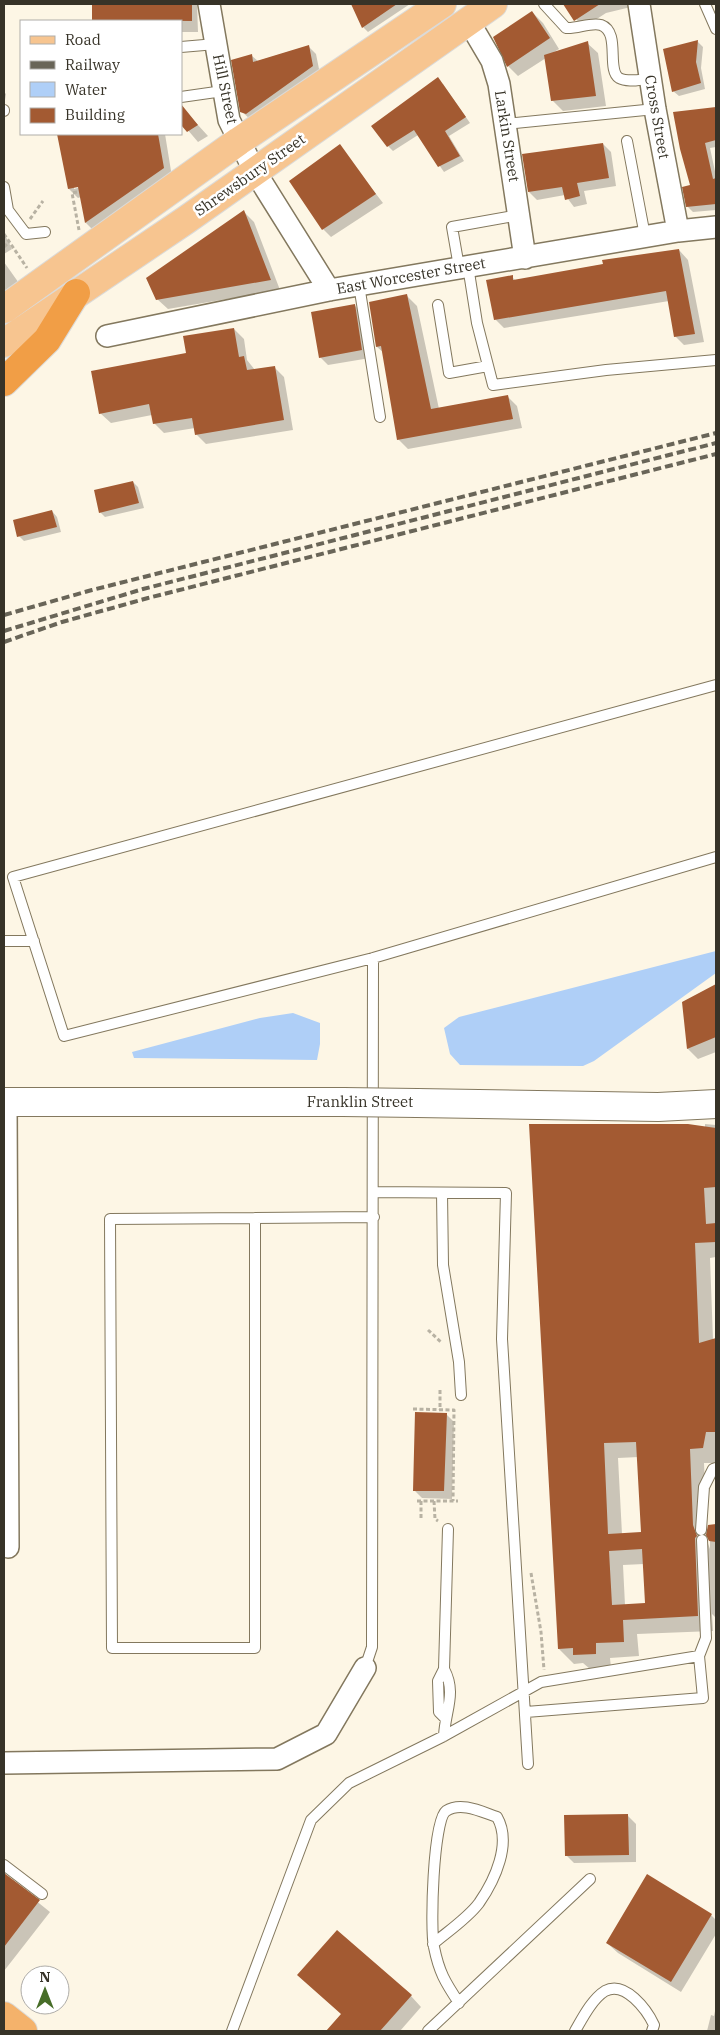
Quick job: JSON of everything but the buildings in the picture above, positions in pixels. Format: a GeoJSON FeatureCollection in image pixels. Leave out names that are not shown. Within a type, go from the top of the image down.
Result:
{"type":"FeatureCollection","features":[{"type":"Feature","properties":{"kind":"highway"},"geometry":{"type":"LineString","coordinates":[[4,382],[47,340],[76,294]]}},
{"type":"Feature","properties":{"kind":"highway"},"geometry":{"type":"LineString","coordinates":[[4,2016],[23,2031]]}},
{"type":"Feature","properties":{"kind":"main road"},"geometry":{"type":"LineString","coordinates":[[4,309],[240,141],[442,4]]}},
{"type":"Feature","properties":{"kind":"main road","name":"Shrewsbury Street"},"geometry":{"type":"LineString","coordinates":[[4,343],[186,220],[254,170],[493,4]]}},
{"type":"Feature","properties":{"kind":"main road","name":"Franklin Street"},"geometry":{"type":"LineString","coordinates":[[5,1102],[417,1102],[658,1107],[716,1104]]}},
{"type":"Feature","properties":{"kind":"street","name":"Hill Street"},"geometry":{"type":"LineString","coordinates":[[209,4],[229,120],[254,170],[329,290]]}},
{"type":"Feature","properties":{"kind":"street","name":"Cross Street"},"geometry":{"type":"LineString","coordinates":[[639,4],[655,109],[678,231]]}},
{"type":"Feature","properties":{"kind":"street","name":"Larkin Street"},"geometry":{"type":"LineString","coordinates":[[469,22],[492,61],[499,84],[525,258]]}},
{"type":"Feature","properties":{"kind":"street","name":"East Worcester Street"},"geometry":{"type":"LineString","coordinates":[[107,336],[329,290],[645,236],[716,227]]}},
{"type":"Feature","properties":{"kind":"street"},"geometry":{"type":"LineString","coordinates":[[5,1102],[6,1474],[8,1547]]}},
{"type":"Feature","properties":{"kind":"street"},"geometry":{"type":"LineString","coordinates":[[4,1763],[277,1759],[326,1734],[365,1668]]}},
{"type":"Feature","properties":{"kind":"lane"},"geometry":{"type":"LineString","coordinates":[[544,4],[566,28],[576,29],[593,24],[602,25],[611,38],[615,73],[619,78],[630,80],[650,79]]}},
{"type":"Feature","properties":{"kind":"lane"},"geometry":{"type":"LineString","coordinates":[[705,4],[716,29]]}},
{"type":"Feature","properties":{"kind":"lane"},"geometry":{"type":"LineString","coordinates":[[182,47],[216,44]]}},
{"type":"Feature","properties":{"kind":"lane"},"geometry":{"type":"LineString","coordinates":[[182,98],[224,91]]}},
{"type":"Feature","properties":{"kind":"lane"},"geometry":{"type":"LineString","coordinates":[[505,124],[655,109]]}},
{"type":"Feature","properties":{"kind":"lane"},"geometry":{"type":"LineString","coordinates":[[627,141],[645,236]]}},
{"type":"Feature","properties":{"kind":"lane"},"geometry":{"type":"LineString","coordinates":[[4,187],[8,210],[26,234],[45,232]]}},
{"type":"Feature","properties":{"kind":"lane"},"geometry":{"type":"LineString","coordinates":[[519,215],[452,228],[464,266],[493,385],[606,370],[716,360]]}},
{"type":"Feature","properties":{"kind":"lane"},"geometry":{"type":"LineString","coordinates":[[359,285],[380,417]]}},
{"type":"Feature","properties":{"kind":"lane"},"geometry":{"type":"LineString","coordinates":[[438,305],[449,373],[488,366]]}},
{"type":"Feature","properties":{"kind":"lane"},"geometry":{"type":"LineString","coordinates":[[716,685],[13,877],[64,1036],[373,958],[716,857]]}},
{"type":"Feature","properties":{"kind":"lane"},"geometry":{"type":"LineString","coordinates":[[4,941],[34,941]]}},
{"type":"Feature","properties":{"kind":"lane"},"geometry":{"type":"LineString","coordinates":[[365,1668],[372,1647],[373,958]]}},
{"type":"Feature","properties":{"kind":"lane"},"geometry":{"type":"LineString","coordinates":[[373,1192],[506,1193],[502,1339],[525,1688],[528,1764]]}},
{"type":"Feature","properties":{"kind":"lane"},"geometry":{"type":"LineString","coordinates":[[442,1193],[443,1265],[459,1362],[461,1395]]}},
{"type":"Feature","properties":{"kind":"lane"},"geometry":{"type":"LineString","coordinates":[[255,1218],[255,1648],[112,1648],[110,1219],[374,1217]]}},
{"type":"Feature","properties":{"kind":"lane"},"geometry":{"type":"LineString","coordinates":[[526,1712],[703,1698],[699,1656],[706,1638],[702,1535],[704,1487],[713,1469],[716,1468]]}},
{"type":"Feature","properties":{"kind":"lane"},"geometry":{"type":"LineString","coordinates":[[444,1736],[445,1718],[450,1707],[450,1680],[444,1668],[448,1528]]}},
{"type":"Feature","properties":{"kind":"lane"},"geometry":{"type":"LineString","coordinates":[[232,2031],[310,1820],[349,1783],[444,1736],[525,1688],[545,1681],[699,1656]]}},
{"type":"Feature","properties":{"kind":"lane"},"geometry":{"type":"LineString","coordinates":[[433,1944],[478,1904],[496,1871],[504,1843],[502,1826],[497,1817],[460,1806],[445,1811],[438,1822],[435,1842],[433,1944],[442,1977],[459,2003]]}},
{"type":"Feature","properties":{"kind":"lane"},"geometry":{"type":"LineString","coordinates":[[4,1865],[42,1894]]}},
{"type":"Feature","properties":{"kind":"lane"},"geometry":{"type":"LineString","coordinates":[[428,2031],[590,1878]]}},
{"type":"Feature","properties":{"kind":"lane"},"geometry":{"type":"LineString","coordinates":[[574,2031],[603,1992],[611,1988],[622,1991],[637,2000],[654,2025],[652,2031]]}},
{"type":"Feature","properties":{"kind":"path"},"geometry":{"type":"LineString","coordinates":[[77,192],[72,193],[79,233]]}},
{"type":"Feature","properties":{"kind":"path"},"geometry":{"type":"LineString","coordinates":[[27,223],[43,201]]}},
{"type":"Feature","properties":{"kind":"path"},"geometry":{"type":"LineString","coordinates":[[4,234],[28,268]]}},
{"type":"Feature","properties":{"kind":"path"},"geometry":{"type":"LineString","coordinates":[[4,247],[16,238]]}},
{"type":"Feature","properties":{"kind":"path"},"geometry":{"type":"LineString","coordinates":[[440,1390],[440,1410]]}},
{"type":"Feature","properties":{"kind":"path"},"geometry":{"type":"LineString","coordinates":[[413,1409],[454,1410],[453,1501]]}},
{"type":"Feature","properties":{"kind":"path"},"geometry":{"type":"LineString","coordinates":[[421,1519],[419,1501],[458,1501]]}},
{"type":"Feature","properties":{"kind":"path"},"geometry":{"type":"LineString","coordinates":[[434,1501],[435,1519]]}},
{"type":"Feature","properties":{"kind":"path"},"geometry":{"type":"LineString","coordinates":[[530,1568],[541,1632],[545,1681]]}},
{"type":"Feature","properties":{"kind":"water"},"geometry":{"type":"Polygon","coordinates":[[[716,951],[716,973],[594,1061],[583,1066],[460,1065],[450,1054],[444,1028],[459,1017],[716,951]]]}},
{"type":"Feature","properties":{"kind":"water"},"geometry":{"type":"Polygon","coordinates":[[[293,1013],[320,1023],[320,1044],[317,1060],[134,1058],[132,1052],[260,1018],[293,1013]]]}},
{"type":"Feature","properties":{"kind":"railway"},"geometry":{"type":"LineString","coordinates":[[4,615],[92,590],[716,433]]}},
{"type":"Feature","properties":{"kind":"railway"},"geometry":{"type":"LineString","coordinates":[[4,631],[143,589],[716,443]]}},
{"type":"Feature","properties":{"kind":"railway"},"geometry":{"type":"LineString","coordinates":[[4,642],[62,622],[148,598],[716,454]]}}]}
